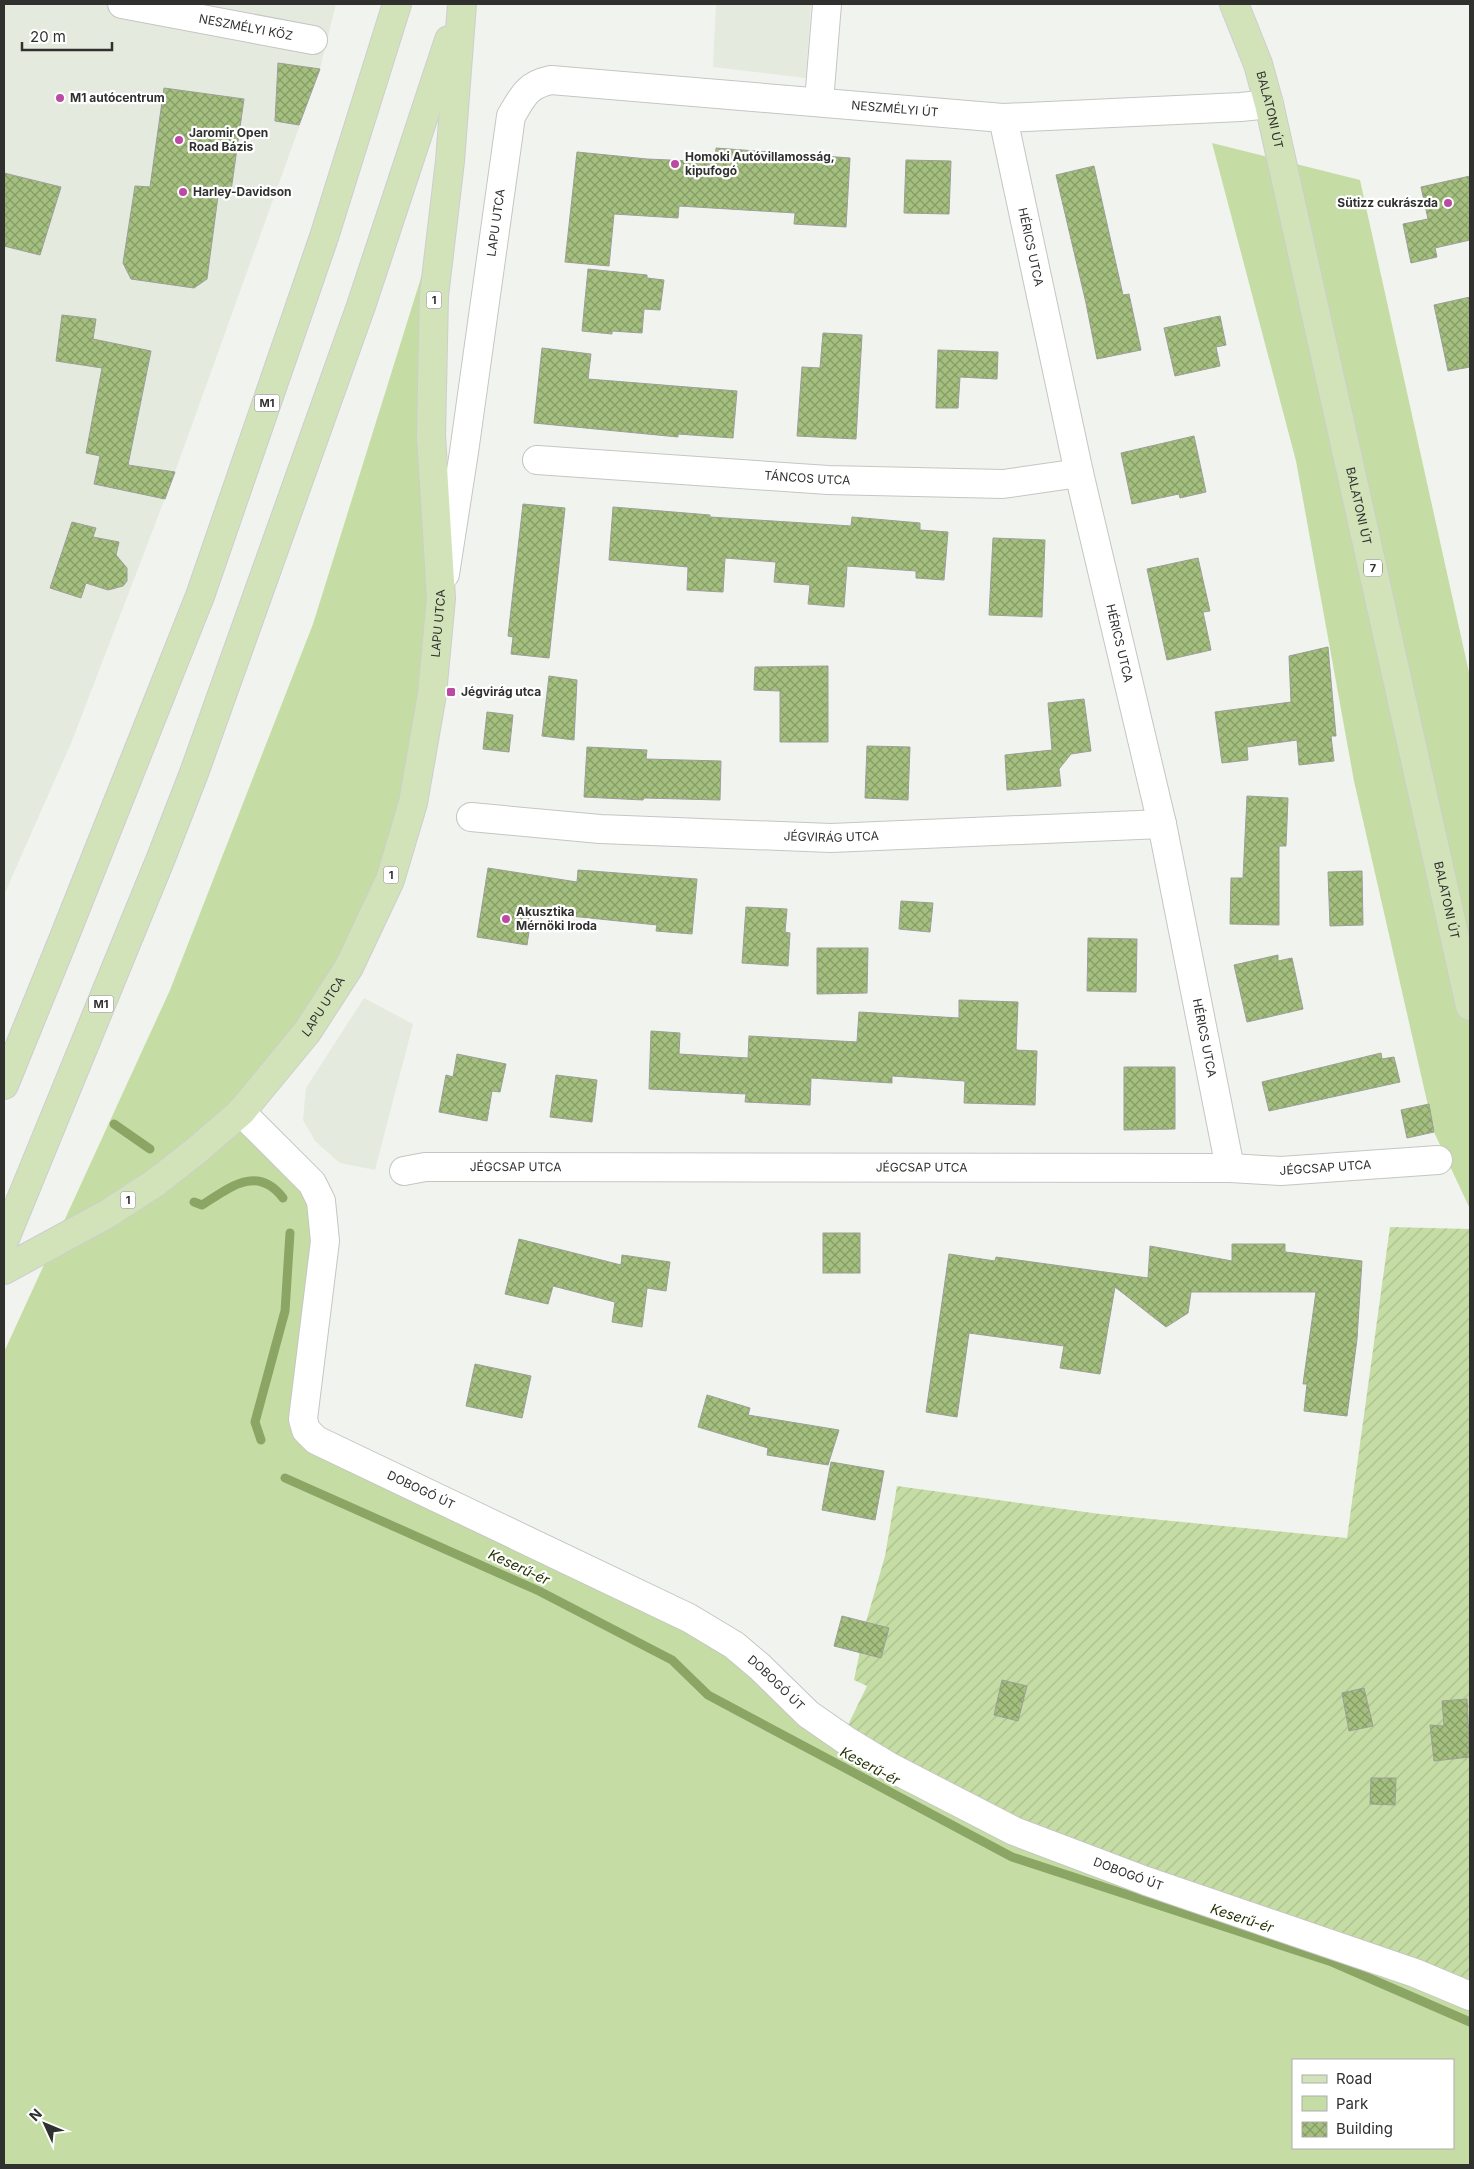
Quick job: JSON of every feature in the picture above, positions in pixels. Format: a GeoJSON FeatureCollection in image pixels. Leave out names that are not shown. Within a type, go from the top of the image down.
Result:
{"type":"FeatureCollection","features":[{"type":"Feature","properties":{"kind":"main road","name":"M1"},"geometry":{"type":"LineString","coordinates":[[4,1084],[200,596],[318,254],[397,4]]}},
{"type":"Feature","properties":{"kind":"main road","name":"M1"},"geometry":{"type":"LineString","coordinates":[[5,1237],[161,858],[194,773],[361,306],[461,4]]}},
{"type":"Feature","properties":{"kind":"main road","name":"1"},"geometry":{"type":"LineString","coordinates":[[441,598],[431,435],[434,296],[450,161],[461,4]]}},
{"type":"Feature","properties":{"kind":"main road","name":"7"},"geometry":{"type":"LineString","coordinates":[[1234,4],[1258,64]]}},
{"type":"Feature","properties":{"kind":"main road","name":"7"},"geometry":{"type":"LineString","coordinates":[[1246,4],[1258,64]]}},
{"type":"Feature","properties":{"kind":"main road","name":"BALATONI ÚT"},"geometry":{"type":"LineString","coordinates":[[1258,64],[1269,104],[1470,1006]]}},
{"type":"Feature","properties":{"kind":"main road","name":"LAPU UTCA"},"geometry":{"type":"LineString","coordinates":[[241,1112],[313,1024],[349,967],[390,880],[413,803],[432,694],[441,598]]}},
{"type":"Feature","properties":{"kind":"main road","name":"1"},"geometry":{"type":"LineString","coordinates":[[4,1270],[107,1214],[155,1183],[198,1150],[241,1112]]}},
{"type":"Feature","properties":{"kind":"street","name":"NESZMÉLYI KÖZ"},"geometry":{"type":"LineString","coordinates":[[122,4],[312,40]]}},
{"type":"Feature","properties":{"kind":"street"},"geometry":{"type":"LineString","coordinates":[[818,101],[826,4]]}},
{"type":"Feature","properties":{"kind":"street","name":"NESZMÉLYI ÚT"},"geometry":{"type":"LineString","coordinates":[[524,94],[537,83],[551,80],[1004,118],[1241,107],[1269,104]]}},
{"type":"Feature","properties":{"kind":"street","name":"LAPU UTCA"},"geometry":{"type":"LineString","coordinates":[[441,598],[464,452],[511,116],[524,94]]}},
{"type":"Feature","properties":{"kind":"street","name":"HÉRICS UTCA"},"geometry":{"type":"LineString","coordinates":[[1004,118],[1079,473],[1162,824],[1230,1168]]}},
{"type":"Feature","properties":{"kind":"street","name":"TÁNCOS UTCA"},"geometry":{"type":"LineString","coordinates":[[537,460],[838,481],[1003,484],[1079,473]]}},
{"type":"Feature","properties":{"kind":"street","name":"JÉGVIRÁG UTCA"},"geometry":{"type":"LineString","coordinates":[[471,817],[600,829],[831,838],[1162,824]]}},
{"type":"Feature","properties":{"kind":"street","name":"DOBOGÓ ÚT"},"geometry":{"type":"LineString","coordinates":[[241,1112],[312,1183],[321,1201],[325,1241],[304,1419],[306,1430],[316,1440],[689,1618],[734,1645],[760,1667],[808,1714],[847,1742],[890,1767],[1014,1831],[1146,1881],[1415,1974],[1470,1996]]}},
{"type":"Feature","properties":{"kind":"street","name":"JÉGCSAP UTCA"},"geometry":{"type":"LineString","coordinates":[[404,1171],[434,1167],[1230,1168],[1281,1171],[1438,1160]]}},
{"type":"Feature","properties":{"kind":"shaded area"},"geometry":{"type":"Polygon","coordinates":[[[4,4],[336,4],[320,69],[175,472],[72,741],[4,895],[4,4]]]}},
{"type":"Feature","properties":{"kind":"shaded area"},"geometry":{"type":"Polygon","coordinates":[[[716,4],[811,4],[806,78],[713,67],[716,4]]]}},
{"type":"Feature","properties":{"kind":"shaded area"},"geometry":{"type":"Polygon","coordinates":[[[364,998],[413,1024],[375,1170],[340,1163],[315,1141],[303,1120],[306,1088],[364,998]]]}},
{"type":"Feature","properties":{"kind":"green space"},"geometry":{"type":"Polygon","coordinates":[[[1212,143],[1360,180],[1470,677],[1470,1209],[1434,1132],[1354,781],[1296,461],[1212,143]]]}},
{"type":"Feature","properties":{"kind":"green space"},"geometry":{"type":"Polygon","coordinates":[[[444,204],[441,598],[390,880],[241,1112],[321,1201],[303,1419],[710,1638],[835,1744],[1470,2003],[1470,2165],[4,2165],[4,1352],[170,990],[313,624],[444,204]]]}},
{"type":"Feature","properties":{"kind":"green space"},"geometry":{"type":"Polygon","coordinates":[[[1390,1227],[1470,1229],[1470,2003],[1066,1863],[847,1727],[867,1686],[854,1680],[866,1622],[885,1556],[897,1486],[1100,1514],[1347,1538],[1390,1227]]]}},
{"type":"Feature","properties":{"kind":"building"},"geometry":{"type":"Polygon","coordinates":[[[278,63],[320,69],[299,125],[275,121],[278,63]]]}},
{"type":"Feature","properties":{"kind":"building","name":"Harley-Davidson"},"geometry":{"type":"Polygon","coordinates":[[[164,88],[244,99],[230,198],[218,196],[207,279],[194,288],[131,279],[123,263],[135,186],[150,187],[164,88]]]}},
{"type":"Feature","properties":{"kind":"building"},"geometry":{"type":"Polygon","coordinates":[[[716,148],[850,158],[846,227],[794,224],[795,213],[679,206],[678,218],[614,214],[609,266],[565,262],[577,152],[647,159],[715,162],[716,148]]]}},
{"type":"Feature","properties":{"kind":"building"},"geometry":{"type":"Polygon","coordinates":[[[906,160],[951,161],[949,214],[904,213],[906,160]]]}},
{"type":"Feature","properties":{"kind":"building"},"geometry":{"type":"Polygon","coordinates":[[[1094,166],[1123,295],[1129,294],[1141,350],[1097,359],[1056,175],[1094,166]]]}},
{"type":"Feature","properties":{"kind":"building"},"geometry":{"type":"Polygon","coordinates":[[[4,173],[61,187],[40,255],[4,246],[4,173]]]}},
{"type":"Feature","properties":{"kind":"building","name":"Sütizz cukrászda"},"geometry":{"type":"Polygon","coordinates":[[[1470,176],[1470,240],[1435,248],[1437,257],[1411,263],[1403,224],[1428,219],[1421,187],[1470,176]]]}},
{"type":"Feature","properties":{"kind":"building"},"geometry":{"type":"Polygon","coordinates":[[[588,269],[647,275],[647,278],[664,280],[660,310],[644,309],[642,333],[612,331],[612,334],[582,331],[588,269]]]}},
{"type":"Feature","properties":{"kind":"building"},"geometry":{"type":"Polygon","coordinates":[[[1470,297],[1470,367],[1448,371],[1434,305],[1470,297]]]}},
{"type":"Feature","properties":{"kind":"building"},"geometry":{"type":"Polygon","coordinates":[[[62,315],[96,319],[93,339],[151,351],[128,465],[175,472],[165,499],[94,484],[100,456],[86,453],[102,368],[56,361],[62,315]]]}},
{"type":"Feature","properties":{"kind":"building"},"geometry":{"type":"Polygon","coordinates":[[[1220,316],[1226,345],[1216,347],[1220,366],[1175,376],[1164,328],[1220,316]]]}},
{"type":"Feature","properties":{"kind":"building"},"geometry":{"type":"Polygon","coordinates":[[[823,333],[862,335],[856,439],[797,436],[802,367],[820,368],[823,333]]]}},
{"type":"Feature","properties":{"kind":"building"},"geometry":{"type":"Polygon","coordinates":[[[542,348],[591,354],[588,379],[737,391],[733,438],[678,434],[678,437],[534,423],[542,348]]]}},
{"type":"Feature","properties":{"kind":"building"},"geometry":{"type":"Polygon","coordinates":[[[938,350],[998,352],[997,379],[960,377],[958,408],[936,408],[938,350]]]}},
{"type":"Feature","properties":{"kind":"building"},"geometry":{"type":"Polygon","coordinates":[[[1194,436],[1206,492],[1180,498],[1179,494],[1132,504],[1121,453],[1194,436]]]}},
{"type":"Feature","properties":{"kind":"building"},"geometry":{"type":"Polygon","coordinates":[[[523,504],[565,508],[549,658],[511,654],[513,637],[508,636],[523,504]]]}},
{"type":"Feature","properties":{"kind":"building"},"geometry":{"type":"Polygon","coordinates":[[[613,507],[710,515],[710,517],[851,526],[852,517],[920,523],[920,530],[948,532],[944,580],[916,578],[916,571],[847,566],[844,607],[808,604],[810,585],[774,582],[776,562],[725,558],[723,592],[687,590],[688,567],[609,560],[613,507]]]}},
{"type":"Feature","properties":{"kind":"building"},"geometry":{"type":"Polygon","coordinates":[[[72,522],[96,528],[93,537],[119,542],[116,555],[127,568],[127,581],[123,586],[108,590],[86,583],[81,598],[50,588],[72,522]]]}},
{"type":"Feature","properties":{"kind":"building"},"geometry":{"type":"Polygon","coordinates":[[[993,538],[1045,540],[1042,617],[989,615],[993,538]]]}},
{"type":"Feature","properties":{"kind":"building"},"geometry":{"type":"Polygon","coordinates":[[[1198,558],[1210,611],[1203,612],[1211,650],[1167,660],[1147,569],[1198,558]]]}},
{"type":"Feature","properties":{"kind":"building"},"geometry":{"type":"Polygon","coordinates":[[[1328,647],[1336,736],[1331,736],[1334,761],[1299,765],[1297,740],[1247,747],[1248,760],[1222,763],[1215,712],[1291,702],[1289,656],[1328,647]]]}},
{"type":"Feature","properties":{"kind":"building"},"geometry":{"type":"Polygon","coordinates":[[[828,666],[828,742],[780,742],[780,691],[754,690],[755,667],[828,666]]]}},
{"type":"Feature","properties":{"kind":"building"},"geometry":{"type":"Polygon","coordinates":[[[549,676],[577,680],[574,740],[542,736],[549,676]]]}},
{"type":"Feature","properties":{"kind":"building"},"geometry":{"type":"Polygon","coordinates":[[[1084,699],[1091,751],[1071,754],[1059,769],[1061,786],[1007,790],[1005,755],[1052,750],[1048,703],[1084,699]]]}},
{"type":"Feature","properties":{"kind":"building"},"geometry":{"type":"Polygon","coordinates":[[[487,712],[513,715],[509,752],[483,749],[487,712]]]}},
{"type":"Feature","properties":{"kind":"building"},"geometry":{"type":"Polygon","coordinates":[[[867,746],[910,747],[908,800],[865,798],[867,746]]]}},
{"type":"Feature","properties":{"kind":"building"},"geometry":{"type":"Polygon","coordinates":[[[587,747],[647,750],[646,759],[721,761],[720,800],[644,798],[643,800],[584,797],[587,747]]]}},
{"type":"Feature","properties":{"kind":"building"},"geometry":{"type":"Polygon","coordinates":[[[1247,796],[1288,798],[1286,846],[1279,846],[1279,925],[1230,924],[1231,878],[1243,878],[1247,796]]]}},
{"type":"Feature","properties":{"kind":"building"},"geometry":{"type":"Polygon","coordinates":[[[488,868],[577,882],[578,870],[697,879],[692,934],[656,931],[657,925],[532,912],[527,945],[477,937],[488,868]]]}},
{"type":"Feature","properties":{"kind":"building"},"geometry":{"type":"Polygon","coordinates":[[[1362,871],[1363,925],[1330,926],[1328,872],[1362,871]]]}},
{"type":"Feature","properties":{"kind":"building"},"geometry":{"type":"Polygon","coordinates":[[[901,901],[933,903],[930,932],[899,929],[901,901]]]}},
{"type":"Feature","properties":{"kind":"building"},"geometry":{"type":"Polygon","coordinates":[[[746,907],[787,909],[785,932],[790,933],[788,966],[742,963],[746,907]]]}},
{"type":"Feature","properties":{"kind":"building"},"geometry":{"type":"Polygon","coordinates":[[[1088,938],[1137,939],[1136,992],[1087,991],[1088,938]]]}},
{"type":"Feature","properties":{"kind":"building"},"geometry":{"type":"Polygon","coordinates":[[[817,948],[868,948],[867,993],[817,994],[817,948]]]}},
{"type":"Feature","properties":{"kind":"building"},"geometry":{"type":"Polygon","coordinates":[[[1278,955],[1278,961],[1292,958],[1303,1009],[1247,1022],[1234,965],[1278,955]]]}},
{"type":"Feature","properties":{"kind":"building"},"geometry":{"type":"Polygon","coordinates":[[[959,1000],[1018,1002],[1016,1050],[1037,1051],[1035,1105],[964,1103],[965,1081],[892,1076],[892,1083],[811,1078],[810,1105],[745,1102],[746,1094],[649,1089],[651,1031],[680,1033],[679,1054],[748,1058],[749,1036],[857,1042],[859,1012],[959,1018],[959,1000]]]}},
{"type":"Feature","properties":{"kind":"building"},"geometry":{"type":"Polygon","coordinates":[[[1381,1053],[1382,1059],[1394,1057],[1400,1082],[1269,1111],[1262,1082],[1381,1053]]]}},
{"type":"Feature","properties":{"kind":"building"},"geometry":{"type":"Polygon","coordinates":[[[457,1054],[506,1064],[500,1092],[492,1091],[487,1121],[439,1112],[446,1075],[453,1077],[457,1054]]]}},
{"type":"Feature","properties":{"kind":"building"},"geometry":{"type":"Polygon","coordinates":[[[1124,1067],[1175,1067],[1175,1129],[1124,1130],[1124,1067]]]}},
{"type":"Feature","properties":{"kind":"building"},"geometry":{"type":"Polygon","coordinates":[[[556,1075],[597,1080],[592,1122],[550,1117],[556,1075]]]}},
{"type":"Feature","properties":{"kind":"building"},"geometry":{"type":"Polygon","coordinates":[[[1429,1104],[1434,1132],[1407,1138],[1401,1110],[1429,1104]]]}},
{"type":"Feature","properties":{"kind":"building"},"geometry":{"type":"Polygon","coordinates":[[[823,1233],[860,1233],[860,1273],[823,1273],[823,1233]]]}},
{"type":"Feature","properties":{"kind":"building"},"geometry":{"type":"Polygon","coordinates":[[[519,1239],[621,1265],[622,1255],[670,1262],[666,1291],[647,1288],[642,1327],[612,1322],[615,1302],[553,1286],[548,1304],[505,1294],[519,1239]]]}},
{"type":"Feature","properties":{"kind":"building"},"geometry":{"type":"Polygon","coordinates":[[[1232,1244],[1285,1244],[1285,1252],[1362,1261],[1357,1339],[1347,1416],[1304,1411],[1307,1384],[1303,1384],[1316,1292],[1191,1292],[1188,1313],[1166,1327],[1115,1287],[1100,1374],[1060,1368],[1064,1346],[969,1333],[957,1417],[926,1412],[949,1254],[995,1261],[996,1257],[1148,1278],[1150,1246],[1232,1261],[1232,1244]]]}},
{"type":"Feature","properties":{"kind":"building"},"geometry":{"type":"Polygon","coordinates":[[[475,1364],[531,1376],[522,1418],[466,1406],[475,1364]]]}},
{"type":"Feature","properties":{"kind":"building"},"geometry":{"type":"Polygon","coordinates":[[[707,1395],[750,1408],[748,1415],[839,1430],[828,1465],[767,1455],[768,1448],[698,1427],[707,1395]]]}},
{"type":"Feature","properties":{"kind":"building"},"geometry":{"type":"Polygon","coordinates":[[[831,1462],[884,1471],[875,1520],[822,1510],[831,1462]]]}},
{"type":"Feature","properties":{"kind":"building"},"geometry":{"type":"Polygon","coordinates":[[[842,1616],[889,1628],[881,1658],[834,1646],[842,1616]]]}},
{"type":"Feature","properties":{"kind":"building"},"geometry":{"type":"Polygon","coordinates":[[[1002,1680],[1027,1686],[1018,1721],[994,1715],[1002,1680]]]}},
{"type":"Feature","properties":{"kind":"building"},"geometry":{"type":"Polygon","coordinates":[[[1364,1688],[1373,1726],[1349,1731],[1342,1693],[1364,1688]]]}},
{"type":"Feature","properties":{"kind":"building"},"geometry":{"type":"Polygon","coordinates":[[[1467,1699],[1470,1757],[1434,1761],[1430,1725],[1444,1726],[1442,1701],[1467,1699]]]}},
{"type":"Feature","properties":{"kind":"building"},"geometry":{"type":"Polygon","coordinates":[[[1371,1778],[1396,1778],[1395,1805],[1370,1804],[1371,1778]]]}},
{"type":"Feature","properties":{"kind":"waterway","name":"Keserű-ér"},"geometry":{"type":"LineString","coordinates":[[114,1124],[150,1149]]}},
{"type":"Feature","properties":{"kind":"waterway","name":"Keserű-ér"},"geometry":{"type":"LineString","coordinates":[[194,1202],[202,1205],[233,1186],[253,1181],[263,1182],[273,1188],[283,1198]]}},
{"type":"Feature","properties":{"kind":"waterway","name":"Keserű-ér"},"geometry":{"type":"LineString","coordinates":[[261,1440],[255,1422],[285,1311],[290,1233]]}},
{"type":"Feature","properties":{"kind":"waterway","name":"Keserű-ér"},"geometry":{"type":"LineString","coordinates":[[285,1478],[539,1591],[672,1660],[708,1695],[1012,1857],[1332,1962],[1470,2022]]}},
{"type":"Feature","properties":{"kind":"place","name":"M1 autócentrum"},"geometry":{"type":"Point","coordinates":[60,98]}},
{"type":"Feature","properties":{"kind":"place","name":"Jaromir Open Road Bázis"},"geometry":{"type":"Point","coordinates":[179,140]}},
{"type":"Feature","properties":{"kind":"place","name":"Homoki Autóvillamosság, kipufogó"},"geometry":{"type":"Point","coordinates":[675,164]}},
{"type":"Feature","properties":{"kind":"place","name":"Harley-Davidson"},"geometry":{"type":"Point","coordinates":[183,192]}},
{"type":"Feature","properties":{"kind":"place","name":"Sütizz cukrászda"},"geometry":{"type":"Point","coordinates":[1448,203]}},
{"type":"Feature","properties":{"kind":"place","name":"Jégvirág utca"},"geometry":{"type":"Point","coordinates":[451,692]}},
{"type":"Feature","properties":{"kind":"place","name":"Akusztika Mérnöki Iroda"},"geometry":{"type":"Point","coordinates":[506,919]}}]}
